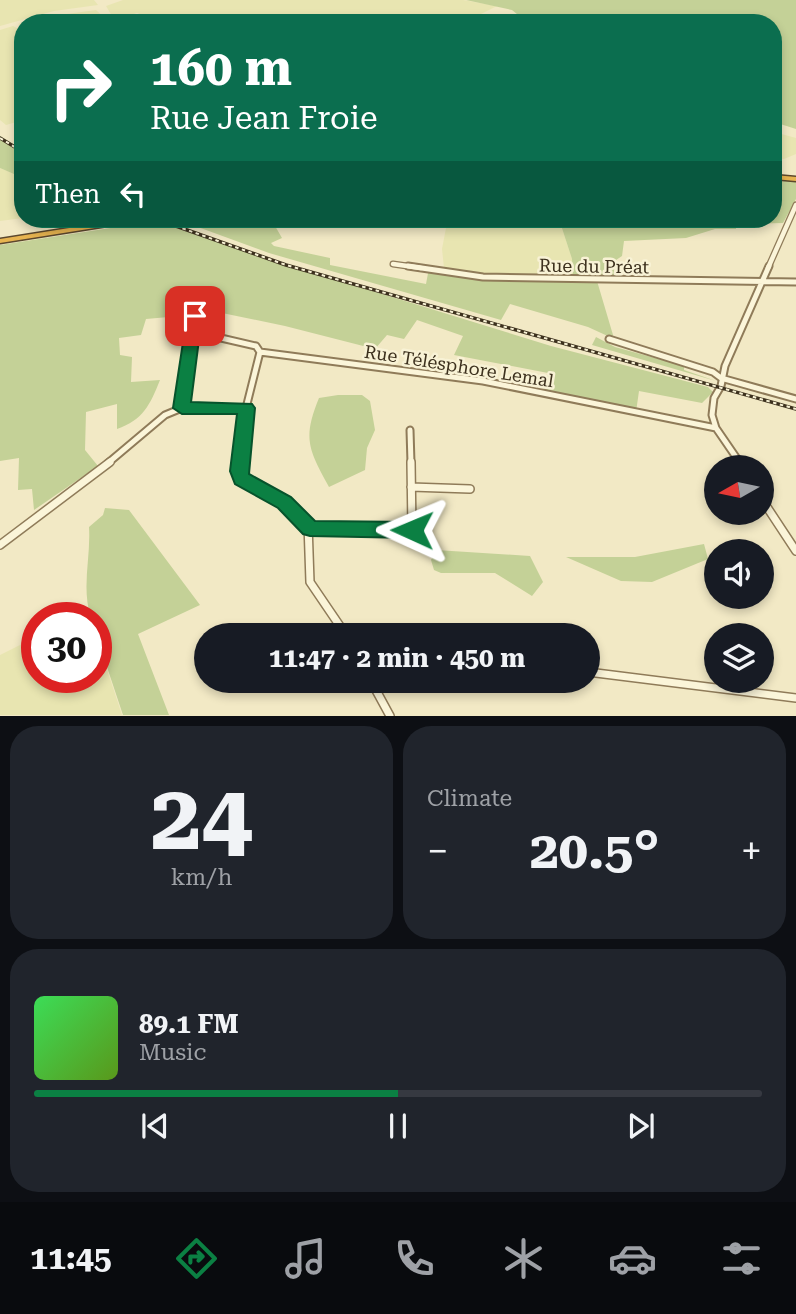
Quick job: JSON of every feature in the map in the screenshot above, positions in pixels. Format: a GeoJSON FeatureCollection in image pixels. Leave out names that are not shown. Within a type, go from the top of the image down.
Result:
{"type":"FeatureCollection","features":[{"type":"Feature","properties":{"kind":"highway"},"geometry":{"type":"LineString","coordinates":[[0,235],[44,228]]}},
{"type":"Feature","properties":{"kind":"highway"},"geometry":{"type":"LineString","coordinates":[[0,241],[82,228]]}},
{"type":"Feature","properties":{"kind":"street"},"geometry":{"type":"LineString","coordinates":[[734,455],[716,428],[712,411],[725,366],[796,205]]}},
{"type":"Feature","properties":{"kind":"street","name":"Rue du Préat"},"geometry":{"type":"LineString","coordinates":[[393,264],[483,277],[796,282]]}},
{"type":"Feature","properties":{"kind":"street"},"geometry":{"type":"LineString","coordinates":[[182,408],[195,316]]}},
{"type":"Feature","properties":{"kind":"street","name":"Rue Télésphore Lemal"},"geometry":{"type":"LineString","coordinates":[[206,327],[208,335],[256,346],[260,352],[483,381],[716,428]]}},
{"type":"Feature","properties":{"kind":"street"},"geometry":{"type":"LineString","coordinates":[[609,338],[713,372],[721,378],[796,399]]}},
{"type":"Feature","properties":{"kind":"street"},"geometry":{"type":"LineString","coordinates":[[260,352],[246,408],[239,471],[242,479],[285,503],[310,528],[412,530],[411,430]]}},
{"type":"Feature","properties":{"kind":"street"},"geometry":{"type":"LineString","coordinates":[[0,545],[98,472],[165,415],[182,408],[246,408]]}},
{"type":"Feature","properties":{"kind":"street"},"geometry":{"type":"LineString","coordinates":[[411,487],[470,489]]}},
{"type":"Feature","properties":{"kind":"street"},"geometry":{"type":"LineString","coordinates":[[774,518],[796,551]]}},
{"type":"Feature","properties":{"kind":"street"},"geometry":{"type":"LineString","coordinates":[[310,528],[310,582],[338,623]]}},
{"type":"Feature","properties":{"kind":"street"},"geometry":{"type":"LineString","coordinates":[[600,674],[796,698]]}},
{"type":"Feature","properties":{"kind":"street"},"geometry":{"type":"LineString","coordinates":[[378,693],[390,716]]}},
{"type":"Feature","properties":{"kind":"shaded area"},"geometry":{"type":"Polygon","coordinates":[[[0,0],[94,0],[98,5],[43,14],[14,14],[14,22],[0,26],[0,0]]]}},
{"type":"Feature","properties":{"kind":"shaded area"},"geometry":{"type":"Polygon","coordinates":[[[123,0],[463,0],[497,6],[481,14],[111,14],[106,6],[123,0]]]}},
{"type":"Feature","properties":{"kind":"shaded area"},"geometry":{"type":"Polygon","coordinates":[[[96,10],[100,14],[67,14],[96,10]]]}},
{"type":"Feature","properties":{"kind":"shaded area"},"geometry":{"type":"Polygon","coordinates":[[[14,26],[14,123],[6,125],[0,120],[0,30],[14,26]]]}},
{"type":"Feature","properties":{"kind":"shaded area"},"geometry":{"type":"Polygon","coordinates":[[[782,134],[796,138],[796,154],[784,159],[782,134]]]}},
{"type":"Feature","properties":{"kind":"shaded area"},"geometry":{"type":"Polygon","coordinates":[[[0,168],[14,174],[14,219],[0,221],[0,168]]]}},
{"type":"Feature","properties":{"kind":"shaded area"},"geometry":{"type":"Polygon","coordinates":[[[446,228],[562,228],[572,259],[573,278],[485,275],[444,268],[442,249],[446,228]]]}},
{"type":"Feature","properties":{"kind":"shaded area"},"geometry":{"type":"Polygon","coordinates":[[[21,644],[21,693],[112,693],[112,685],[122,715],[0,715],[0,655],[21,644]]]}},
{"type":"Feature","properties":{"kind":"green space"},"geometry":{"type":"Polygon","coordinates":[[[466,0],[796,0],[796,129],[782,125],[782,14],[517,14],[512,10],[466,0]]]}},
{"type":"Feature","properties":{"kind":"green space"},"geometry":{"type":"Polygon","coordinates":[[[0,136],[14,145],[14,174],[0,168],[0,136]]]}},
{"type":"Feature","properties":{"kind":"green space"},"geometry":{"type":"Polygon","coordinates":[[[782,180],[796,181],[796,199],[783,223],[782,180]]]}},
{"type":"Feature","properties":{"kind":"green space"},"geometry":{"type":"Polygon","coordinates":[[[110,228],[177,228],[551,346],[708,387],[713,392],[702,403],[639,391],[636,412],[543,390],[548,373],[454,355],[463,336],[417,320],[404,339],[387,335],[375,349],[285,326],[193,307],[180,316],[146,319],[141,335],[119,338],[120,355],[132,357],[131,382],[160,380],[153,397],[139,416],[117,429],[117,404],[86,412],[85,450],[98,466],[34,510],[32,489],[18,490],[19,458],[0,461],[0,245],[110,228]]]}},
{"type":"Feature","properties":{"kind":"green space"},"geometry":{"type":"Polygon","coordinates":[[[201,228],[276,228],[282,238],[271,243],[274,246],[330,258],[330,265],[426,284],[429,268],[493,279],[597,281],[613,335],[612,338],[588,327],[510,304],[501,320],[269,253],[201,228]]]}},
{"type":"Feature","properties":{"kind":"green space"},"geometry":{"type":"Polygon","coordinates":[[[562,228],[736,228],[715,229],[686,238],[624,241],[622,256],[613,262],[615,279],[573,278],[572,259],[562,228]]]}},
{"type":"Feature","properties":{"kind":"green space"},"geometry":{"type":"Polygon","coordinates":[[[596,337],[615,347],[684,366],[684,370],[716,381],[592,345],[596,337]]]}},
{"type":"Feature","properties":{"kind":"green space"},"geometry":{"type":"Polygon","coordinates":[[[362,395],[370,401],[375,430],[367,448],[365,470],[329,487],[313,453],[309,434],[319,398],[362,395]]]}},
{"type":"Feature","properties":{"kind":"green space"},"geometry":{"type":"Polygon","coordinates":[[[105,508],[129,510],[200,605],[138,634],[169,715],[123,715],[112,682],[112,602],[88,602],[86,584],[89,527],[103,515],[105,508]]]}},
{"type":"Feature","properties":{"kind":"green space"},"geometry":{"type":"Polygon","coordinates":[[[704,544],[704,561],[652,582],[621,581],[566,557],[635,557],[704,544]]]}},
{"type":"Feature","properties":{"kind":"green space"},"geometry":{"type":"Polygon","coordinates":[[[436,550],[530,556],[543,582],[532,596],[495,573],[441,573],[434,570],[431,560],[436,550]]]}},
{"type":"Feature","properties":{"kind":"railway"},"geometry":{"type":"LineString","coordinates":[[0,138],[14,147]]}},
{"type":"Feature","properties":{"kind":"railway"},"geometry":{"type":"LineString","coordinates":[[181,228],[286,265],[796,409]]}},
{"type":"Feature","properties":{"kind":"route"},"geometry":{"type":"LineString","coordinates":[[195,316],[182,408],[246,408],[239,471],[242,479],[285,503],[310,528],[412,530]]}}]}
